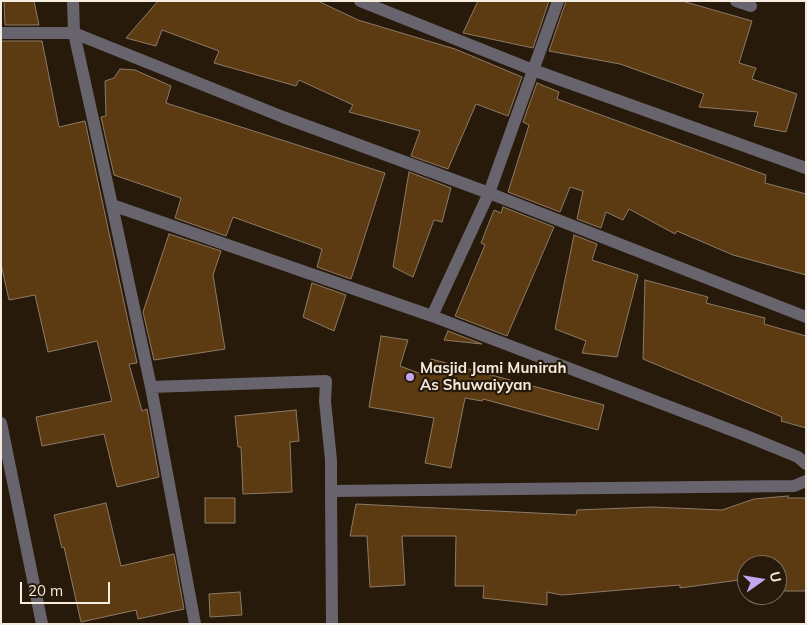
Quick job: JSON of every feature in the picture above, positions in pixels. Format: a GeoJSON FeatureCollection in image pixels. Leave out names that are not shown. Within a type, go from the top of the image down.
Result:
{"type":"FeatureCollection","features":[{"type":"Feature","properties":{"kind":"street"},"geometry":{"type":"LineString","coordinates":[[73,1],[74,33],[151,387],[195,624]]}},
{"type":"Feature","properties":{"kind":"street"},"geometry":{"type":"LineString","coordinates":[[360,1],[533,70],[806,168]]}},
{"type":"Feature","properties":{"kind":"street"},"geometry":{"type":"LineString","coordinates":[[432,316],[490,193],[558,1]]}},
{"type":"Feature","properties":{"kind":"street"},"geometry":{"type":"LineString","coordinates":[[736,1],[751,6]]}},
{"type":"Feature","properties":{"kind":"street"},"geometry":{"type":"LineString","coordinates":[[1,33],[74,33],[283,117],[490,193],[806,317]]}},
{"type":"Feature","properties":{"kind":"street"},"geometry":{"type":"LineString","coordinates":[[112,205],[432,316],[744,435],[798,457],[806,464]]}},
{"type":"Feature","properties":{"kind":"street"},"geometry":{"type":"LineString","coordinates":[[151,387],[326,381],[325,401],[330,452],[331,491],[332,624]]}},
{"type":"Feature","properties":{"kind":"street"},"geometry":{"type":"LineString","coordinates":[[1,423],[42,624]]}},
{"type":"Feature","properties":{"kind":"street"},"geometry":{"type":"LineString","coordinates":[[331,491],[794,486],[806,481]]}},
{"type":"Feature","properties":{"kind":"building"},"geometry":{"type":"Polygon","coordinates":[[[4,1],[34,1],[39,25],[5,25],[4,1]]]}},
{"type":"Feature","properties":{"kind":"building"},"geometry":{"type":"Polygon","coordinates":[[[158,1],[318,1],[358,20],[455,49],[522,77],[508,116],[476,104],[448,169],[411,156],[420,131],[349,112],[353,105],[299,80],[296,86],[214,63],[219,51],[162,30],[156,46],[126,38],[158,1]]]}},
{"type":"Feature","properties":{"kind":"building"},"geometry":{"type":"Polygon","coordinates":[[[478,1],[549,1],[533,48],[463,33],[478,1]]]}},
{"type":"Feature","properties":{"kind":"building"},"geometry":{"type":"Polygon","coordinates":[[[566,1],[682,1],[752,21],[739,63],[756,68],[752,79],[797,94],[786,132],[754,126],[758,112],[699,107],[704,94],[620,64],[549,51],[566,1]]]}},
{"type":"Feature","properties":{"kind":"building"},"geometry":{"type":"Polygon","coordinates":[[[1,41],[42,41],[59,127],[85,121],[137,363],[129,364],[142,411],[147,409],[159,477],[117,487],[104,434],[42,446],[36,417],[112,401],[97,341],[48,352],[35,295],[9,300],[1,264],[1,41]]]}},
{"type":"Feature","properties":{"kind":"building"},"geometry":{"type":"Polygon","coordinates":[[[120,69],[135,70],[171,86],[166,103],[385,173],[351,279],[317,267],[322,249],[233,217],[226,236],[175,218],[181,198],[114,175],[101,117],[106,116],[105,81],[114,78],[120,69]]]}},
{"type":"Feature","properties":{"kind":"building"},"geometry":{"type":"Polygon","coordinates":[[[537,83],[559,92],[557,99],[766,175],[765,183],[806,194],[806,275],[733,255],[677,231],[675,234],[629,209],[623,220],[606,212],[601,228],[577,219],[583,191],[570,187],[560,212],[508,192],[529,125],[523,122],[537,83]]]}},
{"type":"Feature","properties":{"kind":"building"},"geometry":{"type":"Polygon","coordinates":[[[409,172],[451,188],[442,222],[434,220],[413,277],[393,267],[409,172]]]}},
{"type":"Feature","properties":{"kind":"building"},"geometry":{"type":"Polygon","coordinates":[[[503,207],[554,227],[507,336],[455,316],[485,245],[481,243],[494,210],[501,213],[503,207]]]}},
{"type":"Feature","properties":{"kind":"building"},"geometry":{"type":"Polygon","coordinates":[[[169,234],[221,251],[213,275],[225,349],[154,360],[143,312],[169,234]]]}},
{"type":"Feature","properties":{"kind":"building"},"geometry":{"type":"Polygon","coordinates":[[[574,235],[597,244],[592,260],[638,275],[617,357],[582,353],[586,341],[555,329],[574,235]]]}},
{"type":"Feature","properties":{"kind":"building"},"geometry":{"type":"Polygon","coordinates":[[[645,280],[708,297],[706,303],[765,318],[764,324],[806,336],[806,428],[781,421],[782,417],[643,359],[645,280]]]}},
{"type":"Feature","properties":{"kind":"building"},"geometry":{"type":"Polygon","coordinates":[[[312,283],[346,295],[334,331],[303,317],[312,283]]]}},
{"type":"Feature","properties":{"kind":"building"},"geometry":{"type":"Polygon","coordinates":[[[448,331],[482,344],[444,340],[448,331]]]}},
{"type":"Feature","properties":{"kind":"building"},"geometry":{"type":"Polygon","coordinates":[[[381,336],[408,340],[400,366],[424,375],[431,359],[604,405],[598,430],[483,399],[482,401],[465,398],[451,468],[425,463],[434,418],[369,407],[381,336]]]}},
{"type":"Feature","properties":{"kind":"building"},"geometry":{"type":"Polygon","coordinates":[[[296,410],[299,441],[290,442],[292,492],[243,494],[241,447],[238,447],[235,416],[296,410]]]}},
{"type":"Feature","properties":{"kind":"building"},"geometry":{"type":"Polygon","coordinates":[[[788,496],[788,498],[806,498],[806,591],[787,591],[787,555],[737,555],[737,580],[680,588],[680,585],[562,595],[547,592],[547,605],[483,598],[484,586],[455,586],[456,536],[402,536],[405,585],[370,587],[367,536],[350,536],[356,504],[576,515],[577,510],[651,507],[722,510],[754,499],[788,496]]]}},
{"type":"Feature","properties":{"kind":"building"},"geometry":{"type":"Polygon","coordinates":[[[205,498],[235,498],[235,523],[205,523],[205,498]]]}},
{"type":"Feature","properties":{"kind":"building"},"geometry":{"type":"Polygon","coordinates":[[[106,503],[121,566],[174,554],[184,609],[138,619],[136,610],[81,622],[64,547],[62,548],[54,515],[106,503]]]}},
{"type":"Feature","properties":{"kind":"building"},"geometry":{"type":"Polygon","coordinates":[[[240,592],[242,615],[210,617],[209,594],[240,592]]]}},
{"type":"Feature","properties":{"kind":"place","name":"Masjid Jami Munirah As Shuwaiyyan"},"geometry":{"type":"Point","coordinates":[410,377]}}]}
